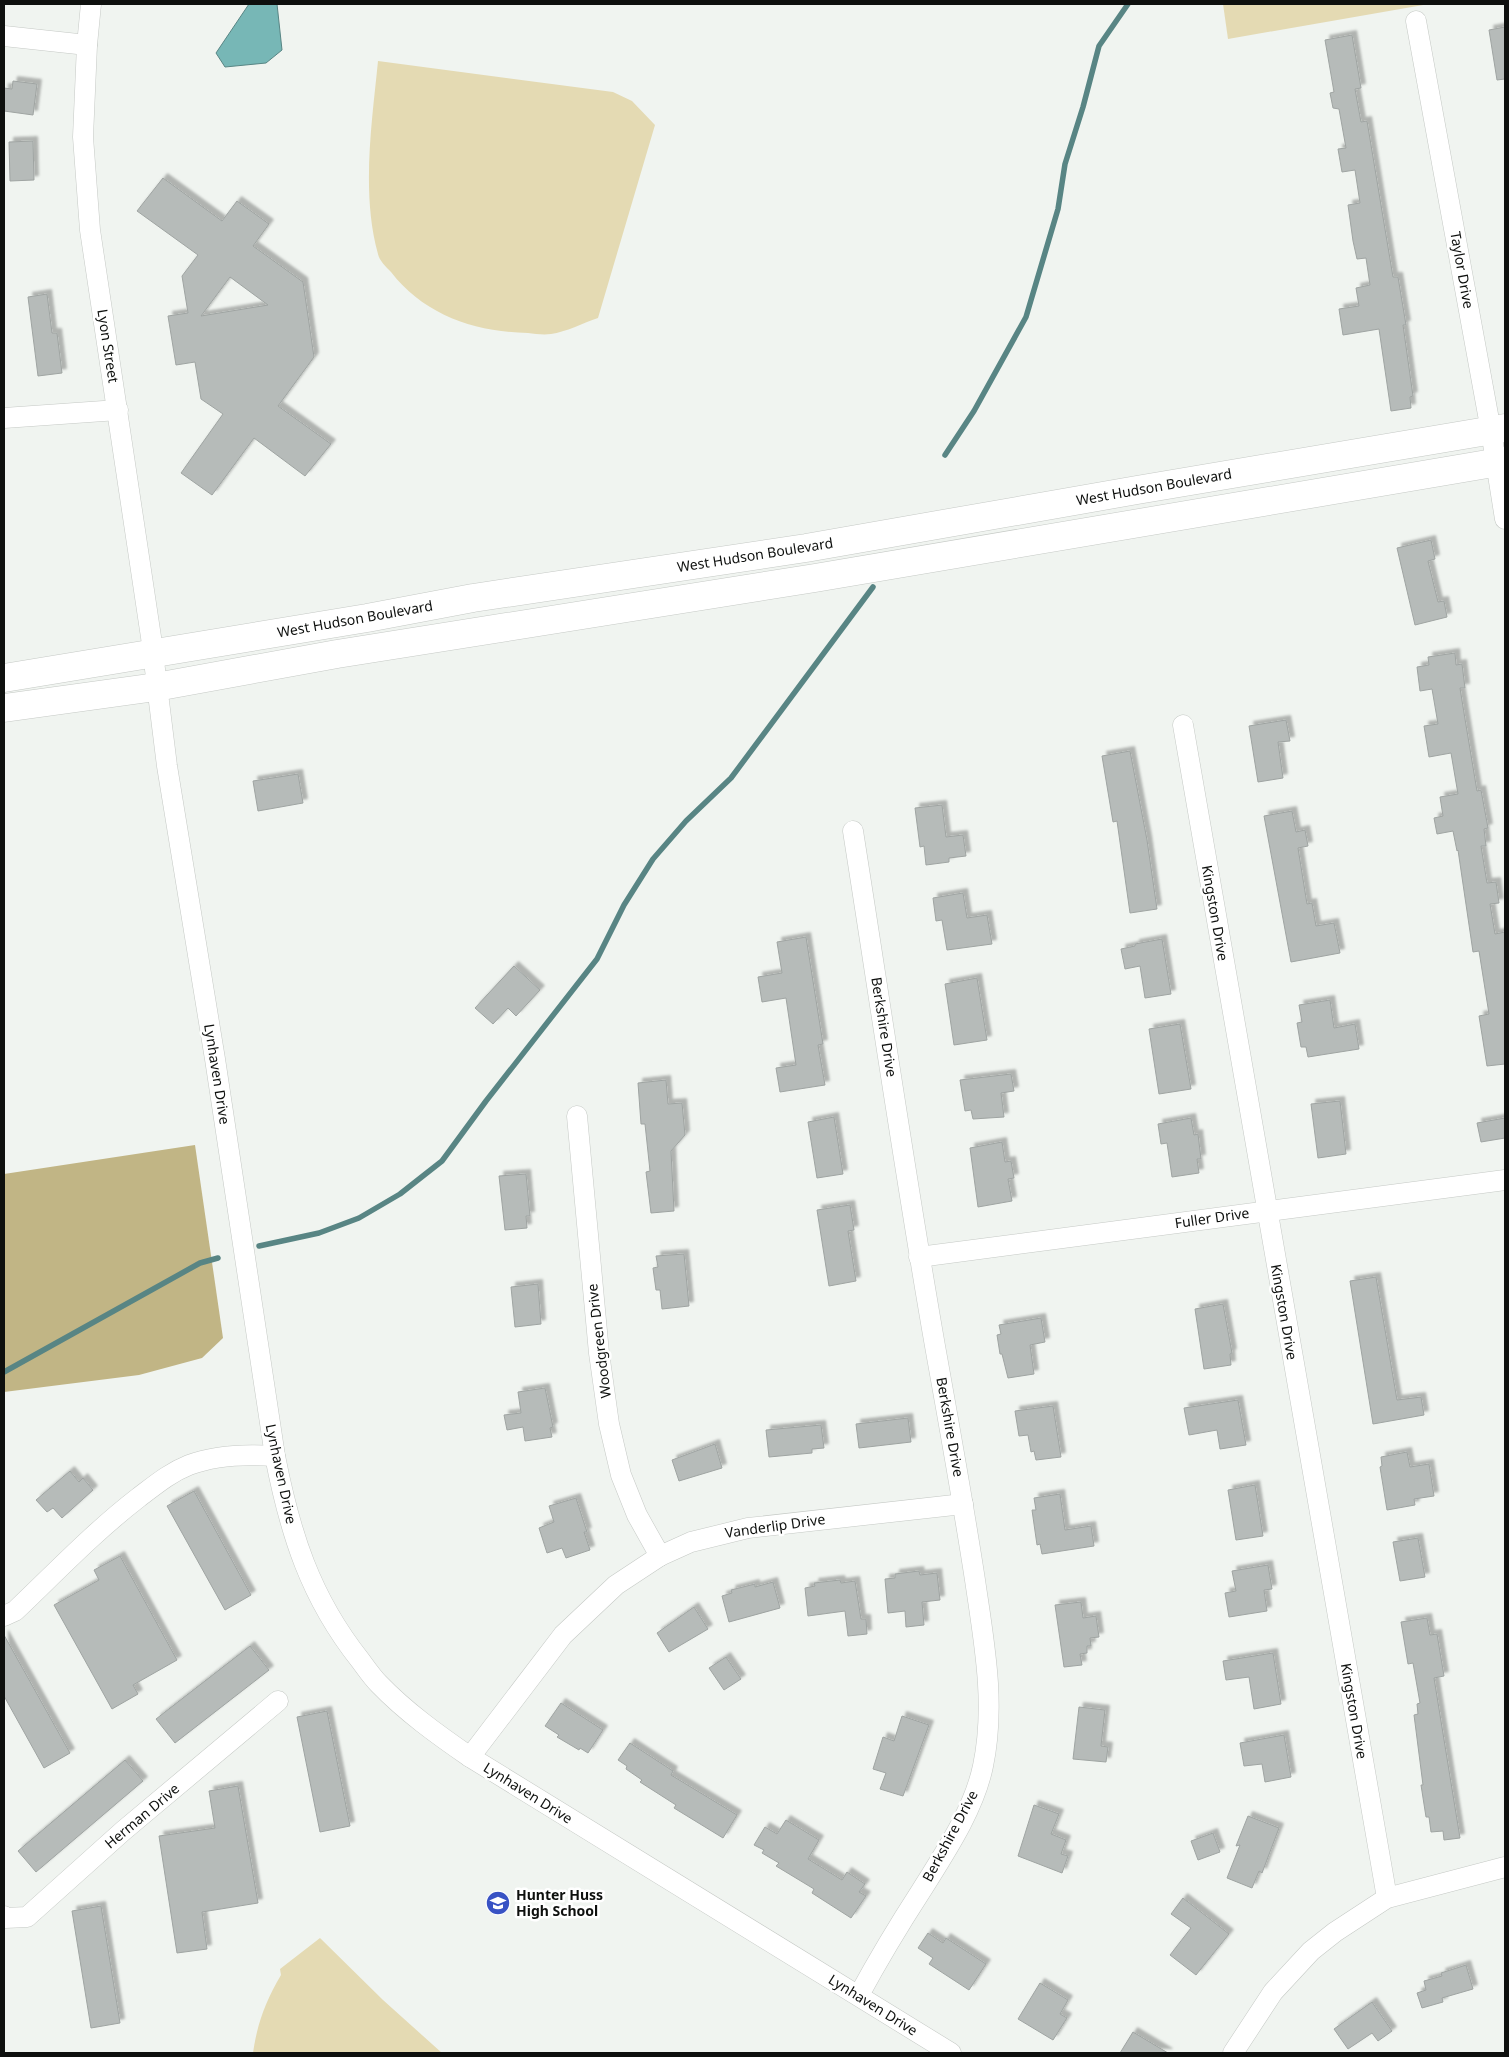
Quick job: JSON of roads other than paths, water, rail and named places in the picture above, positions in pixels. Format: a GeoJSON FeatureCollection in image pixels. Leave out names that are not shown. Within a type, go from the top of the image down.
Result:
{"type":"FeatureCollection","features":[{"type":"Feature","properties":{"kind":"main road","name":"West Hudson Boulevard"},"geometry":{"type":"LineString","coordinates":[[4,678],[367,618],[473,598],[806,548],[1137,490],[1498,430]]}},
{"type":"Feature","properties":{"kind":"main road"},"geometry":{"type":"LineString","coordinates":[[4,708],[156,687],[337,654],[815,578],[1501,461]]}},
{"type":"Feature","properties":{"kind":"street","name":"Lyon Street"},"geometry":{"type":"LineString","coordinates":[[91,4],[87,45],[83,137],[86,198],[118,410],[156,687]]}},
{"type":"Feature","properties":{"kind":"street","name":"Taylor Drive"},"geometry":{"type":"LineString","coordinates":[[1416,21],[1498,430],[1505,518]]}},
{"type":"Feature","properties":{"kind":"street"},"geometry":{"type":"LineString","coordinates":[[4,36],[87,45]]}},
{"type":"Feature","properties":{"kind":"street"},"geometry":{"type":"LineString","coordinates":[[4,418],[118,410]]}},
{"type":"Feature","properties":{"kind":"street","name":"Lynhaven Drive"},"geometry":{"type":"LineString","coordinates":[[156,687],[284,1504],[302,1561],[332,1620],[351,1649],[378,1683],[430,1731],[951,2053]]}},
{"type":"Feature","properties":{"kind":"street","name":"Kingston Drive"},"geometry":{"type":"LineString","coordinates":[[1183,725],[1387,1898]]}},
{"type":"Feature","properties":{"kind":"street","name":"Berkshire Drive"},"geometry":{"type":"LineString","coordinates":[[854,830],[919,1256],[964,1504],[987,1672],[989,1711],[988,1741],[982,1771],[972,1799],[946,1851],[883,1952],[859,1995]]}},
{"type":"Feature","properties":{"kind":"street","name":"Woodgreen Drive"},"geometry":{"type":"LineString","coordinates":[[577,1116],[599,1353],[609,1424],[621,1475],[630,1499],[660,1556]]}},
{"type":"Feature","properties":{"kind":"street","name":"Fuller Drive"},"geometry":{"type":"LineString","coordinates":[[919,1256],[1505,1180]]}},
{"type":"Feature","properties":{"kind":"street"},"geometry":{"type":"LineString","coordinates":[[4,1616],[15,1611],[115,1516],[161,1480],[190,1464],[213,1458],[252,1455],[275,1456]]}},
{"type":"Feature","properties":{"kind":"street","name":"Vanderlip Drive"},"geometry":{"type":"LineString","coordinates":[[470,1757],[563,1635],[616,1585],[660,1556],[691,1542],[748,1528],[964,1504]]}},
{"type":"Feature","properties":{"kind":"street","name":"Herman Drive"},"geometry":{"type":"LineString","coordinates":[[4,1916],[5,1918],[27,1917],[123,1831],[278,1701]]}},
{"type":"Feature","properties":{"kind":"street"},"geometry":{"type":"LineString","coordinates":[[1234,2053],[1273,1992],[1311,1951],[1335,1932],[1387,1898],[1505,1867]]}},
{"type":"Feature","properties":{"kind":"water"},"geometry":{"type":"Polygon","coordinates":[[[249,4],[277,4],[282,50],[266,63],[225,67],[216,53],[249,4]]]}},
{"type":"Feature","properties":{"kind":"waterway"},"geometry":{"type":"LineString","coordinates":[[945,455],[974,411],[1026,317],[1058,209],[1065,164],[1083,107],[1099,46],[1128,4]]}},
{"type":"Feature","properties":{"kind":"waterway"},"geometry":{"type":"LineString","coordinates":[[259,1246],[319,1233],[359,1218],[400,1194],[442,1161],[486,1101],[597,959],[624,905],[653,859],[686,821],[731,778],[873,587]]}},
{"type":"Feature","properties":{"kind":"waterway"},"geometry":{"type":"LineString","coordinates":[[4,1372],[200,1263],[218,1258]]}},
{"type":"Feature","properties":{"kind":"place","name":"Hunter Huss High School"},"geometry":{"type":"Point","coordinates":[498,1903]}}]}
